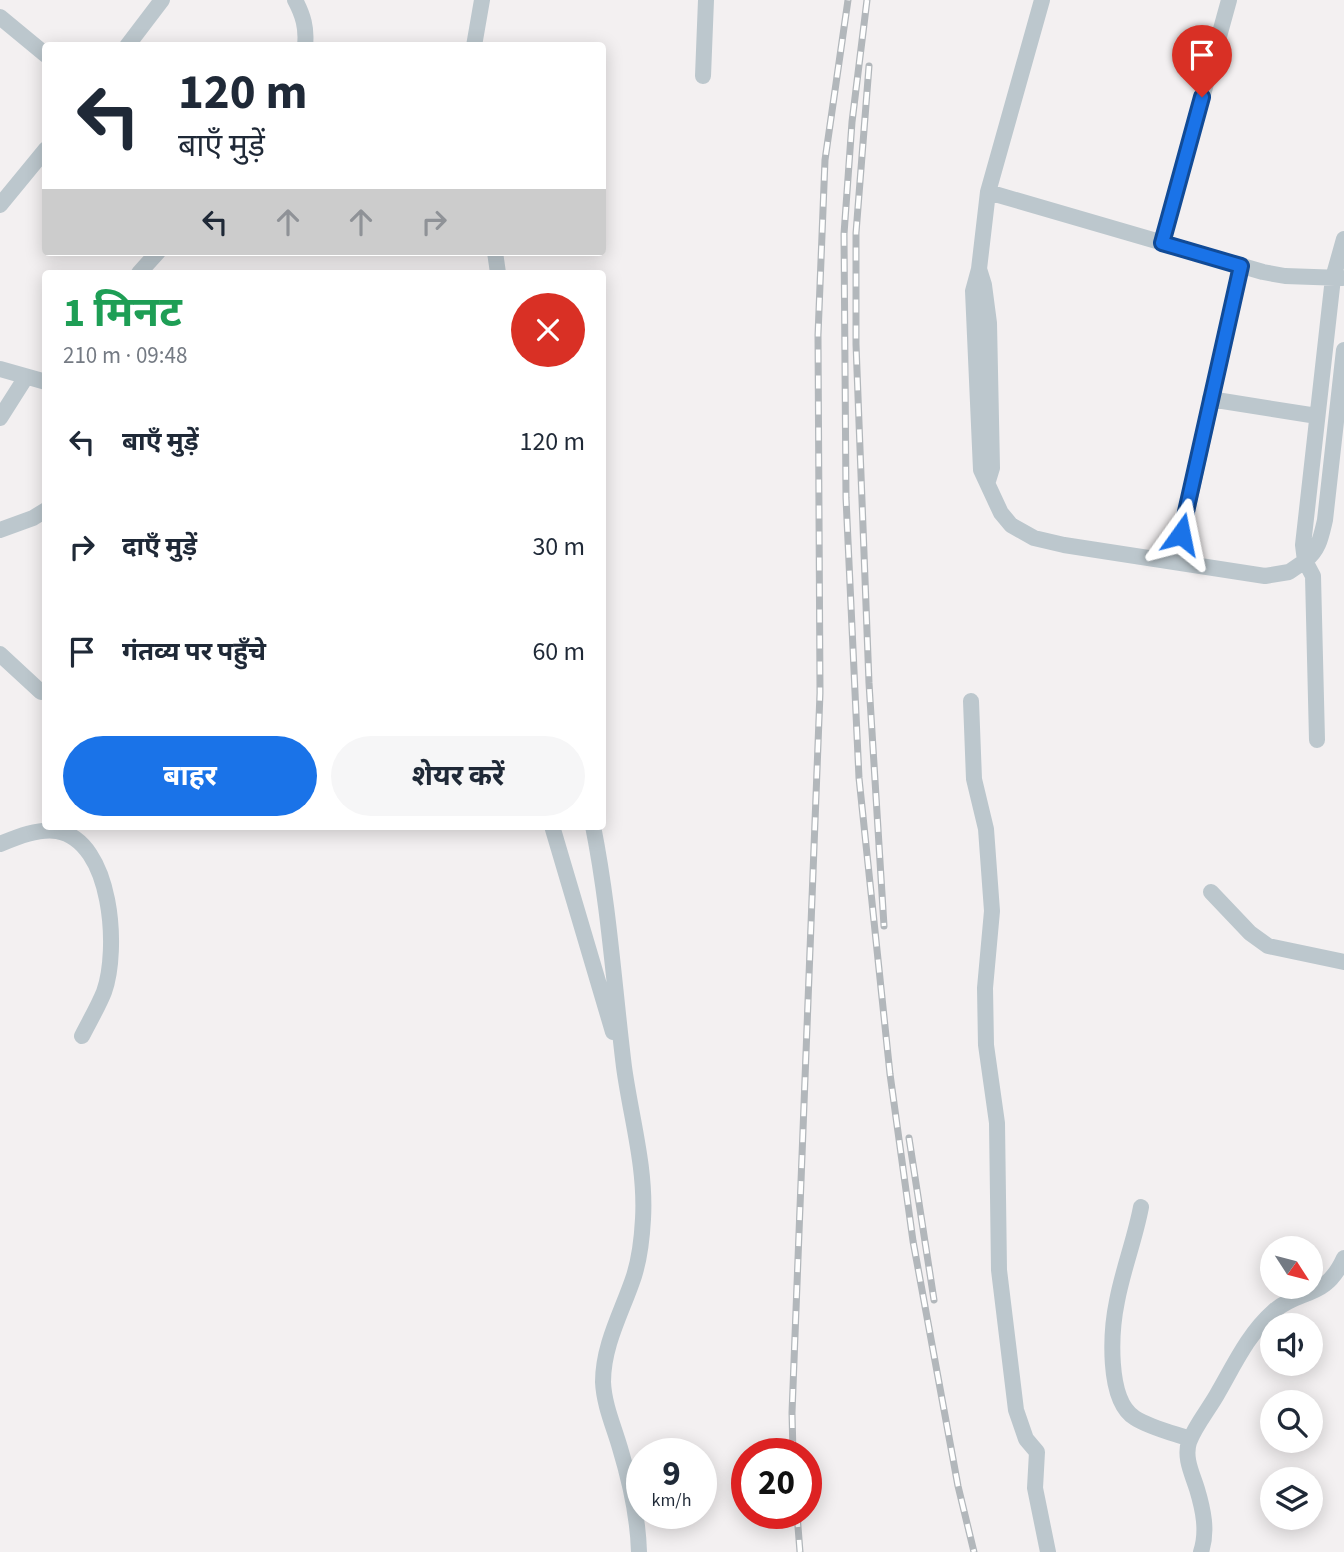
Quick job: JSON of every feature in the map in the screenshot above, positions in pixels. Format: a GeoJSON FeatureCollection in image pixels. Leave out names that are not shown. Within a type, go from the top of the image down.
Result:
{"type":"FeatureCollection","features":[{"type":"Feature","properties":{"kind":"street"},"geometry":{"type":"LineString","coordinates":[[130,42],[162,0]]}},
{"type":"Feature","properties":{"kind":"street"},"geometry":{"type":"LineString","coordinates":[[295,0],[303,15],[307,34],[306,42]]}},
{"type":"Feature","properties":{"kind":"street"},"geometry":{"type":"LineString","coordinates":[[475,42],[482,0]]}},
{"type":"Feature","properties":{"kind":"street"},"geometry":{"type":"LineString","coordinates":[[703,76],[706,0]]}},
{"type":"Feature","properties":{"kind":"street"},"geometry":{"type":"LineString","coordinates":[[1042,0],[988,192],[979,269],[989,323],[992,468],[988,481],[1000,513],[1011,525],[1034,538],[1063,545],[1265,576],[1289,572],[1314,554],[1320,544],[1344,350]]}},
{"type":"Feature","properties":{"kind":"street"},"geometry":{"type":"LineString","coordinates":[[1162,243],[1229,0]]}},
{"type":"Feature","properties":{"kind":"street"},"geometry":{"type":"LineString","coordinates":[[0,17],[42,52]]}},
{"type":"Feature","properties":{"kind":"street"},"geometry":{"type":"LineString","coordinates":[[0,205],[42,154]]}},
{"type":"Feature","properties":{"kind":"street"},"geometry":{"type":"LineString","coordinates":[[988,192],[1241,266],[1285,276],[1339,278]]}},
{"type":"Feature","properties":{"kind":"street"},"geometry":{"type":"LineString","coordinates":[[1317,740],[1313,576],[1305,561],[1303,545],[1317,416],[1344,239]]}},
{"type":"Feature","properties":{"kind":"street"},"geometry":{"type":"LineString","coordinates":[[142,270],[154,256]]}},
{"type":"Feature","properties":{"kind":"street"},"geometry":{"type":"LineString","coordinates":[[1181,534],[1241,266]]}},
{"type":"Feature","properties":{"kind":"street"},"geometry":{"type":"LineString","coordinates":[[0,369],[39,379]]}},
{"type":"Feature","properties":{"kind":"street"},"geometry":{"type":"LineString","coordinates":[[0,418],[39,379]]}},
{"type":"Feature","properties":{"kind":"street"},"geometry":{"type":"LineString","coordinates":[[1210,399],[1317,416]]}},
{"type":"Feature","properties":{"kind":"street"},"geometry":{"type":"LineString","coordinates":[[0,530],[42,512]]}},
{"type":"Feature","properties":{"kind":"street"},"geometry":{"type":"LineString","coordinates":[[0,654],[41,692]]}},
{"type":"Feature","properties":{"kind":"street"},"geometry":{"type":"LineString","coordinates":[[971,701],[974,779],[986,829],[992,911],[985,988],[986,1045],[997,1123],[999,1270],[1016,1410],[1026,1439],[1037,1452],[1035,1488],[1048,1552]]}},
{"type":"Feature","properties":{"kind":"street"},"geometry":{"type":"LineString","coordinates":[[0,844],[35,832],[55,830],[69,834],[88,849],[94,858],[101,876],[109,915],[111,954],[104,991],[82,1036]]}},
{"type":"Feature","properties":{"kind":"street"},"geometry":{"type":"LineString","coordinates":[[553,830],[625,1072]]}},
{"type":"Feature","properties":{"kind":"street"},"geometry":{"type":"LineString","coordinates":[[594,830],[604,886],[625,1072],[644,1174],[641,1247],[611,1337],[603,1379],[604,1396],[631,1493],[639,1532],[639,1552]]}},
{"type":"Feature","properties":{"kind":"street"},"geometry":{"type":"LineString","coordinates":[[1210,892],[1250,933],[1268,946],[1344,962]]}},
{"type":"Feature","properties":{"kind":"street"},"geometry":{"type":"LineString","coordinates":[[1141,1207],[1116,1304],[1115,1383],[1119,1400],[1135,1418],[1190,1439]]}},
{"type":"Feature","properties":{"kind":"street"},"geometry":{"type":"LineString","coordinates":[[1201,1552],[1205,1530],[1198,1492],[1187,1459],[1190,1439],[1259,1327],[1285,1303],[1323,1286],[1344,1258]]}},
{"type":"Feature","properties":{"kind":"railway"},"geometry":{"type":"LineString","coordinates":[[793,1438],[820,693],[818,335],[825,160],[848,0]]}},
{"type":"Feature","properties":{"kind":"railway"},"geometry":{"type":"LineString","coordinates":[[867,0],[852,122],[844,234],[846,498],[859,778],[890,1074],[913,1241],[958,1486],[974,1552]]}},
{"type":"Feature","properties":{"kind":"railway"},"geometry":{"type":"LineString","coordinates":[[869,66],[856,233],[856,344],[869,683],[884,926]]}},
{"type":"Feature","properties":{"kind":"railway"},"geometry":{"type":"LineString","coordinates":[[909,1138],[934,1300]]}},
{"type":"Feature","properties":{"kind":"railway"},"geometry":{"type":"LineString","coordinates":[[798,1529],[800,1552]]}},
{"type":"Feature","properties":{"kind":"route"},"geometry":{"type":"LineString","coordinates":[[1181,534],[1241,266],[1162,243],[1202,97]]}}]}
